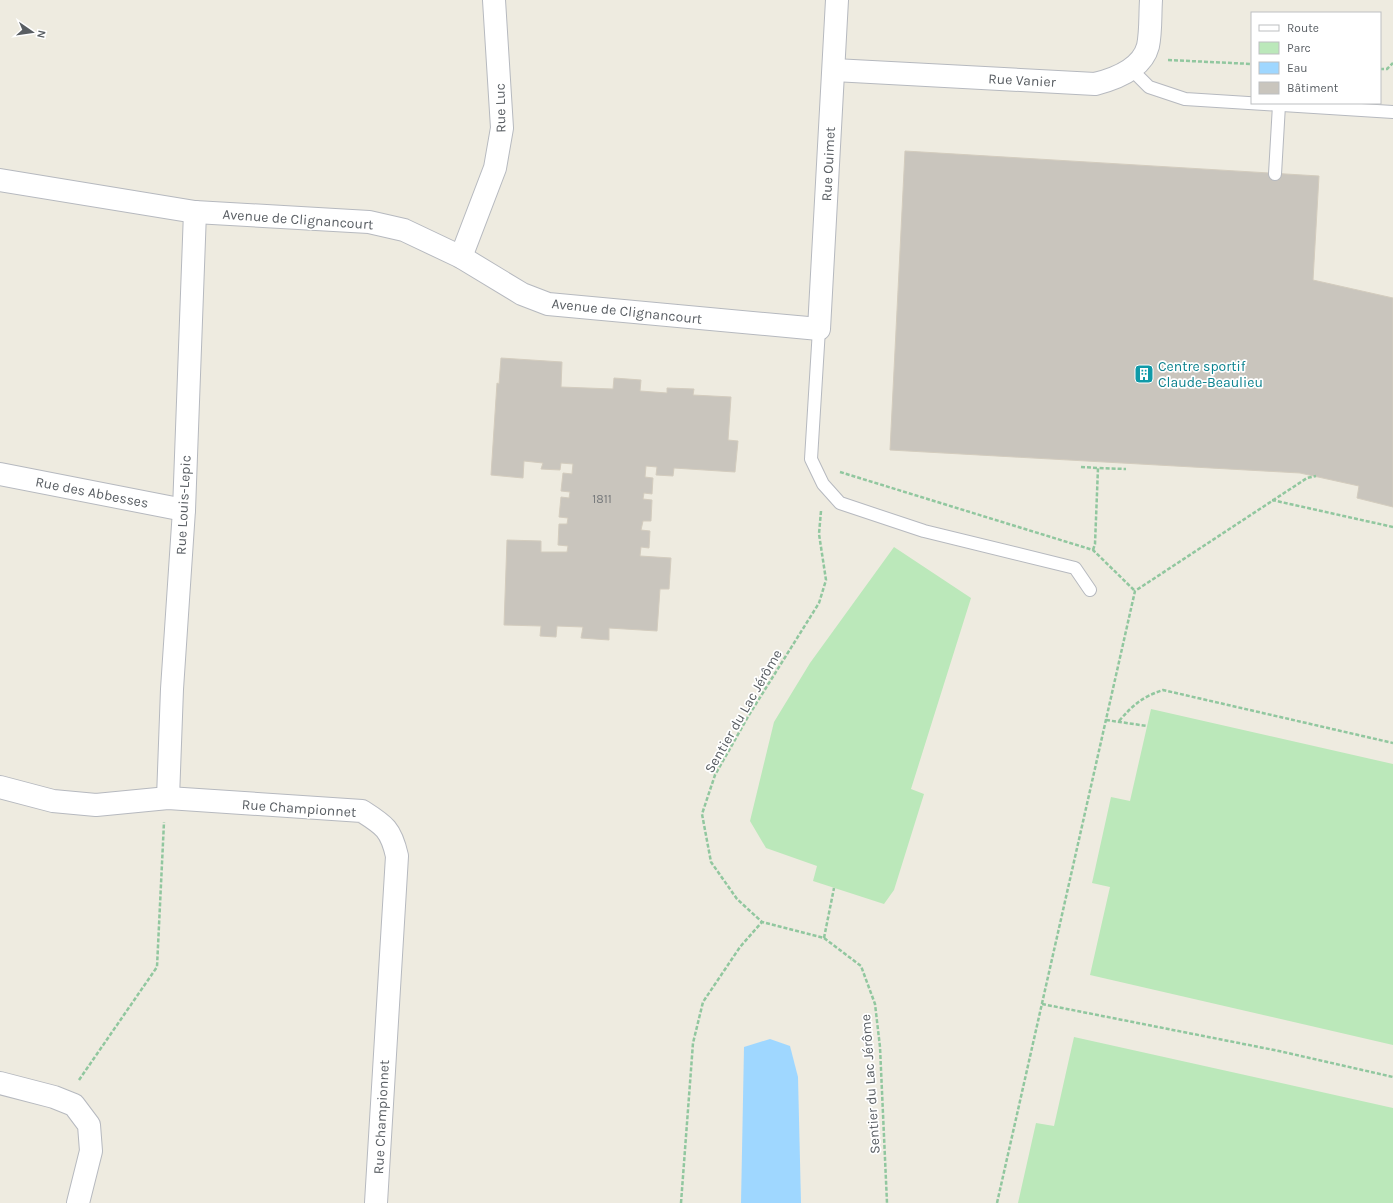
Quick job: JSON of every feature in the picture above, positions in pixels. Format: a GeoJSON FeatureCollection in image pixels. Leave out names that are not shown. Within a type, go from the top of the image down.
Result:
{"type":"FeatureCollection","features":[{"type":"Feature","properties":{"kind":"street","name":"Rue Luc"},"geometry":{"type":"LineString","coordinates":[[461,257],[495,168],[502,128],[494,0]]}},
{"type":"Feature","properties":{"kind":"street","name":"Rue Ouimet"},"geometry":{"type":"LineString","coordinates":[[819,329],[837,0]]}},
{"type":"Feature","properties":{"kind":"street"},"geometry":{"type":"LineString","coordinates":[[1137,62],[1148,46],[1150,0]]}},
{"type":"Feature","properties":{"kind":"street","name":"Rue Vanier"},"geometry":{"type":"LineString","coordinates":[[834,70],[1095,84],[1115,79],[1137,62]]}},
{"type":"Feature","properties":{"kind":"street","name":"Avenue de Clignancourt"},"geometry":{"type":"LineString","coordinates":[[0,180],[195,212],[369,222],[404,230],[461,257],[522,294],[548,304],[819,329]]}},
{"type":"Feature","properties":{"kind":"street","name":"Rue Louis-Lepic"},"geometry":{"type":"LineString","coordinates":[[168,798],[172,689],[184,510],[195,212]]}},
{"type":"Feature","properties":{"kind":"street","name":"Rue des Abbesses"},"geometry":{"type":"LineString","coordinates":[[0,474],[184,510]]}},
{"type":"Feature","properties":{"kind":"street","name":"Rue Championnet"},"geometry":{"type":"LineString","coordinates":[[0,787],[53,801],[96,805],[168,798],[362,812],[378,821],[393,837],[397,856],[376,1203]]}},
{"type":"Feature","properties":{"kind":"street"},"geometry":{"type":"LineString","coordinates":[[0,1083],[54,1097],[74,1105],[88,1125],[91,1152],[78,1203]]}},
{"type":"Feature","properties":{"kind":"lane"},"geometry":{"type":"LineString","coordinates":[[1137,62],[1149,87],[1185,99],[1251,103]]}},
{"type":"Feature","properties":{"kind":"lane"},"geometry":{"type":"LineString","coordinates":[[1263,104],[1393,112]]}},
{"type":"Feature","properties":{"kind":"lane"},"geometry":{"type":"LineString","coordinates":[[1275,174],[1279,105]]}},
{"type":"Feature","properties":{"kind":"lane"},"geometry":{"type":"LineString","coordinates":[[819,329],[811,459],[823,484],[840,503],[924,531],[1075,568],[1090,590]]}},
{"type":"Feature","properties":{"kind":"path"},"geometry":{"type":"LineString","coordinates":[[1137,62],[1251,64]]}},
{"type":"Feature","properties":{"kind":"path"},"geometry":{"type":"LineString","coordinates":[[1381,69],[1387,69],[1393,63]]}},
{"type":"Feature","properties":{"kind":"path"},"geometry":{"type":"LineString","coordinates":[[1081,467],[1126,469]]}},
{"type":"Feature","properties":{"kind":"path"},"geometry":{"type":"LineString","coordinates":[[1093,550],[1095,544],[1098,468]]}},
{"type":"Feature","properties":{"kind":"path"},"geometry":{"type":"LineString","coordinates":[[839,472],[1093,550],[1135,592]]}},
{"type":"Feature","properties":{"kind":"path"},"geometry":{"type":"LineString","coordinates":[[997,1203],[1135,592],[1272,500],[1307,478],[1316,476]]}},
{"type":"Feature","properties":{"kind":"path","name":"Sentier du Lac Jérôme"},"geometry":{"type":"LineString","coordinates":[[823,484],[819,534],[826,580],[818,603],[749,715],[715,775],[702,814],[711,862],[737,899],[762,922],[824,938],[861,966],[875,1004],[880,1047],[887,1203]]}},
{"type":"Feature","properties":{"kind":"path"},"geometry":{"type":"LineString","coordinates":[[1272,500],[1393,527]]}},
{"type":"Feature","properties":{"kind":"path"},"geometry":{"type":"LineString","coordinates":[[1119,721],[1134,704],[1151,694],[1163,690],[1393,743]]}},
{"type":"Feature","properties":{"kind":"path"},"geometry":{"type":"LineString","coordinates":[[1106,720],[1147,726]]}},
{"type":"Feature","properties":{"kind":"path"},"geometry":{"type":"LineString","coordinates":[[77,1084],[156,967],[164,821]]}},
{"type":"Feature","properties":{"kind":"path"},"geometry":{"type":"LineString","coordinates":[[824,938],[834,888]]}},
{"type":"Feature","properties":{"kind":"path"},"geometry":{"type":"LineString","coordinates":[[681,1203],[693,1043],[703,1002],[740,947],[762,922]]}},
{"type":"Feature","properties":{"kind":"path"},"geometry":{"type":"LineString","coordinates":[[1042,1004],[1279,1051],[1393,1077]]}},
{"type":"Feature","properties":{"kind":"green space"},"geometry":{"type":"Polygon","coordinates":[[[894,547],[971,598],[911,789],[924,794],[894,890],[884,904],[813,881],[817,866],[766,848],[750,821],[774,722],[810,663],[894,547]]]}},
{"type":"Feature","properties":{"kind":"green space"},"geometry":{"type":"Polygon","coordinates":[[[1151,709],[1393,764],[1393,1045],[1090,975],[1110,887],[1092,883],[1111,797],[1130,801],[1151,709]]]}},
{"type":"Feature","properties":{"kind":"green space"},"geometry":{"type":"Polygon","coordinates":[[[1074,1037],[1393,1108],[1393,1203],[1018,1203],[1036,1123],[1054,1126],[1074,1037]]]}},
{"type":"Feature","properties":{"kind":"water"},"geometry":{"type":"Polygon","coordinates":[[[770,1039],[790,1046],[798,1077],[801,1203],[741,1203],[744,1047],[770,1039]]]}},
{"type":"Feature","properties":{"kind":"building","name":"Centre sportif Claude-Beaulieu"},"geometry":{"type":"Polygon","coordinates":[[[905,151],[1319,176],[1313,280],[1393,298],[1393,507],[1357,498],[1359,486],[1300,473],[890,450],[905,151]]]}},
{"type":"Feature","properties":{"kind":"building"},"geometry":{"type":"Polygon","coordinates":[[[501,358],[562,362],[561,387],[613,389],[614,378],[641,380],[640,391],[667,393],[667,388],[694,389],[693,395],[731,397],[728,440],[738,441],[735,472],[674,468],[673,476],[656,475],[657,467],[646,466],[645,477],[653,478],[652,494],[644,493],[643,499],[652,500],[651,521],[643,521],[641,530],[650,531],[649,548],[641,547],[640,556],[671,558],[669,589],[660,589],[657,631],[609,628],[609,640],[581,638],[583,627],[557,626],[556,637],[540,636],[541,626],[504,625],[507,540],[541,541],[541,552],[567,552],[568,546],[558,545],[559,524],[567,524],[568,518],[559,517],[561,497],[569,498],[570,492],[561,491],[563,473],[572,474],[573,464],[561,463],[560,470],[541,469],[543,463],[524,461],[523,478],[491,475],[497,383],[499,384],[501,358]]]}},
{"type":"Feature","properties":{"kind":"place","name":"Centre sportif Claude-Beaulieu"},"geometry":{"type":"Point","coordinates":[1144,374]}}]}
